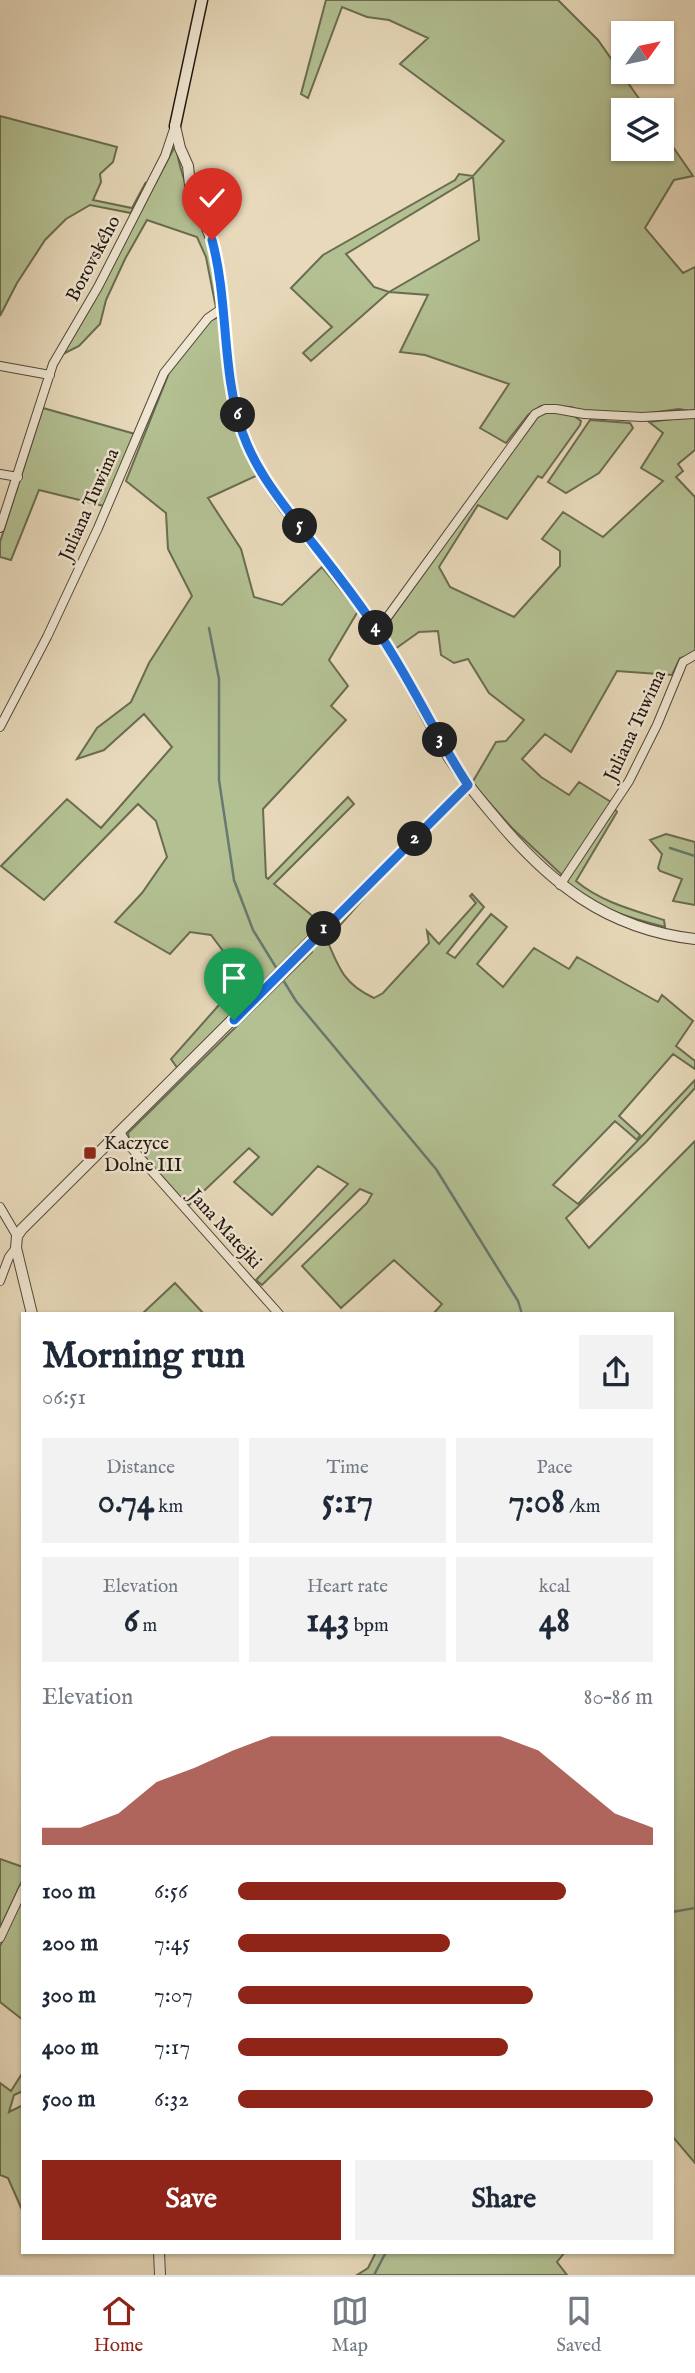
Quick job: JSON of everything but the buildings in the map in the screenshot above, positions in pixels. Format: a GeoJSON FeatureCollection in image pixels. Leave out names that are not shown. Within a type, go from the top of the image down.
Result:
{"type":"FeatureCollection","features":[{"type":"Feature","properties":{"kind":"main road","name":"Borovského"},"geometry":{"type":"LineString","coordinates":[[175,126],[202,0]]}},
{"type":"Feature","properties":{"kind":"street","name":"Borovského"},"geometry":{"type":"LineString","coordinates":[[0,528],[53,364],[98,287],[167,148],[175,126]]}},
{"type":"Feature","properties":{"kind":"street"},"geometry":{"type":"LineString","coordinates":[[175,126],[188,166],[190,185],[218,261],[232,385],[242,431],[249,449],[281,502],[378,631],[449,757],[468,785],[528,855],[560,884],[600,911],[648,930],[695,939]]}},
{"type":"Feature","properties":{"kind":"street"},"geometry":{"type":"LineString","coordinates":[[167,148],[180,148]]}},
{"type":"Feature","properties":{"kind":"street","name":"Juliana Tuwima"},"geometry":{"type":"LineString","coordinates":[[0,727],[47,637],[98,528],[164,373],[208,317],[224,307]]}},
{"type":"Feature","properties":{"kind":"street"},"geometry":{"type":"LineString","coordinates":[[0,366],[50,374]]}},
{"type":"Feature","properties":{"kind":"street"},"geometry":{"type":"LineString","coordinates":[[378,631],[535,414],[545,409],[642,417],[695,414]]}},
{"type":"Feature","properties":{"kind":"street"},"geometry":{"type":"LineString","coordinates":[[0,474],[18,477]]}},
{"type":"Feature","properties":{"kind":"street","name":"Juliana Tuwima"},"geometry":{"type":"LineString","coordinates":[[560,884],[629,781],[657,725],[683,662],[695,655]]}},
{"type":"Feature","properties":{"kind":"street"},"geometry":{"type":"LineString","coordinates":[[16,1236],[468,785]]}},
{"type":"Feature","properties":{"kind":"street","name":"Jana Matejki"},"geometry":{"type":"LineString","coordinates":[[120,1132],[277,1312]]}},
{"type":"Feature","properties":{"kind":"street"},"geometry":{"type":"LineString","coordinates":[[0,1207],[16,1236],[16,1248],[32,1312]]}},
{"type":"Feature","properties":{"kind":"street"},"geometry":{"type":"LineString","coordinates":[[0,1281],[9,1257],[16,1248]]}},
{"type":"Feature","properties":{"kind":"street"},"geometry":{"type":"LineString","coordinates":[[0,1938],[21,1893]]}},
{"type":"Feature","properties":{"kind":"street"},"geometry":{"type":"LineString","coordinates":[[159,2254],[159,2275]]}},
{"type":"Feature","properties":{"kind":"green space"},"geometry":{"type":"Polygon","coordinates":[[[326,0],[558,0],[598,40],[611,59],[611,84],[629,84],[639,98],[611,98],[611,161],[674,161],[674,148],[693,176],[674,180],[645,228],[683,273],[695,267],[695,412],[679,409],[635,415],[541,406],[528,415],[506,443],[480,428],[509,384],[425,355],[400,352],[428,295],[389,292],[311,361],[303,353],[332,327],[291,288],[323,255],[455,180],[459,174],[473,176],[504,141],[400,64],[428,38],[389,20],[367,17],[342,7],[308,98],[301,94],[326,0]],[[473,177],[346,254],[374,287],[389,292],[479,240],[473,177]]]}},
{"type":"Feature","properties":{"kind":"green space"},"geometry":{"type":"Polygon","coordinates":[[[0,116],[117,147],[113,162],[100,174],[101,182],[93,200],[132,208],[146,182],[131,213],[90,205],[66,219],[45,240],[17,283],[0,316],[0,116]]]}},
{"type":"Feature","properties":{"kind":"green space"},"geometry":{"type":"Polygon","coordinates":[[[176,144],[184,180],[211,255],[216,308],[206,257],[197,237],[147,220],[106,300],[100,324],[79,346],[63,354],[92,305],[176,144]]]}},
{"type":"Feature","properties":{"kind":"green space"},"geometry":{"type":"Polygon","coordinates":[[[219,317],[226,378],[258,475],[208,498],[241,549],[254,597],[282,605],[322,567],[358,611],[329,660],[348,686],[331,706],[346,720],[263,809],[266,877],[268,879],[348,797],[354,804],[274,884],[321,923],[178,1069],[171,1059],[227,996],[241,975],[211,935],[190,932],[170,954],[115,922],[142,893],[167,857],[156,821],[138,804],[44,900],[1,866],[67,799],[101,828],[172,747],[144,714],[104,750],[77,759],[97,728],[131,702],[149,663],[192,596],[168,549],[166,513],[126,481],[169,373],[211,320],[219,317]]]}},
{"type":"Feature","properties":{"kind":"green space"},"geometry":{"type":"Polygon","coordinates":[[[43,408],[135,434],[104,506],[39,490],[11,560],[0,557],[0,542],[43,408]]]}},
{"type":"Feature","properties":{"kind":"green space"},"geometry":{"type":"Polygon","coordinates":[[[546,411],[571,414],[581,421],[580,425],[542,478],[538,476],[507,519],[478,505],[439,567],[450,587],[514,617],[560,566],[560,551],[542,539],[563,512],[603,537],[663,481],[641,468],[663,433],[649,422],[695,416],[695,450],[678,464],[683,471],[676,477],[695,497],[695,654],[680,658],[672,675],[617,671],[571,752],[545,734],[522,759],[541,777],[569,795],[579,782],[611,802],[563,876],[512,828],[472,783],[496,742],[506,741],[524,720],[489,693],[468,659],[454,663],[441,655],[438,631],[419,632],[395,649],[384,629],[533,420],[546,411]]]}},
{"type":"Feature","properties":{"kind":"green space"},"geometry":{"type":"Polygon","coordinates":[[[590,420],[630,423],[633,428],[599,473],[566,493],[548,482],[590,420]]]}},
{"type":"Feature","properties":{"kind":"green space"},"geometry":{"type":"Polygon","coordinates":[[[615,809],[617,812],[576,881],[607,900],[664,920],[665,927],[602,906],[568,886],[567,881],[615,809]]]}},
{"type":"Feature","properties":{"kind":"green space"},"geometry":{"type":"Polygon","coordinates":[[[666,834],[695,842],[695,905],[673,901],[682,879],[658,868],[662,854],[650,840],[666,834]]]}},
{"type":"Feature","properties":{"kind":"green space"},"geometry":{"type":"Polygon","coordinates":[[[379,881],[327,940],[344,975],[356,988],[374,998],[383,993],[429,943],[427,931],[439,944],[476,903],[470,896],[472,894],[484,907],[447,953],[455,958],[491,914],[507,927],[477,964],[503,987],[534,948],[569,969],[577,957],[658,1002],[662,995],[693,1021],[676,1046],[695,1061],[695,1069],[673,1054],[619,1116],[640,1135],[637,1140],[615,1121],[553,1185],[578,1204],[695,1080],[695,1088],[646,1142],[566,1218],[589,1248],[695,1141],[695,2163],[674,2138],[674,1312],[435,1312],[442,1304],[394,1260],[341,1308],[302,1266],[367,1203],[372,1194],[360,1189],[262,1285],[256,1280],[348,1184],[318,1166],[272,1215],[234,1182],[259,1157],[249,1148],[188,1206],[129,1139],[128,1133],[312,952],[311,949],[379,881]]]}},
{"type":"Feature","properties":{"kind":"green space"},"geometry":{"type":"Polygon","coordinates":[[[175,1283],[202,1312],[144,1312],[175,1283]]]}},
{"type":"Feature","properties":{"kind":"green space"},"geometry":{"type":"Polygon","coordinates":[[[0,1859],[21,1866],[21,1883],[0,1928],[0,1859]]]}},
{"type":"Feature","properties":{"kind":"green space"},"geometry":{"type":"Polygon","coordinates":[[[21,1901],[21,2018],[0,2002],[0,1946],[21,1901]]]}},
{"type":"Feature","properties":{"kind":"green space"},"geometry":{"type":"Polygon","coordinates":[[[21,2075],[21,2092],[14,2095],[9,2112],[21,2106],[21,2207],[8,2178],[0,2175],[0,2083],[11,2091],[21,2075]]]}},
{"type":"Feature","properties":{"kind":"green space"},"geometry":{"type":"Polygon","coordinates":[[[375,2254],[563,2254],[557,2262],[567,2275],[357,2275],[368,2268],[375,2254]]]}},
{"type":"Feature","properties":{"kind":"waterway"},"geometry":{"type":"LineString","coordinates":[[209,628],[219,679],[219,780],[234,880],[253,930],[277,969]]}},
{"type":"Feature","properties":{"kind":"waterway"},"geometry":{"type":"LineString","coordinates":[[670,848],[695,856]]}},
{"type":"Feature","properties":{"kind":"waterway"},"geometry":{"type":"LineString","coordinates":[[280,975],[296,1001],[436,1169],[518,1301],[521,1312]]}},
{"type":"Feature","properties":{"kind":"waterway"},"geometry":{"type":"LineString","coordinates":[[674,1912],[695,1908]]}},
{"type":"Feature","properties":{"kind":"waterway"},"geometry":{"type":"LineString","coordinates":[[374,2275],[385,2254]]}},
{"type":"Feature","properties":{"kind":"place","name":"Kaczyce Dolne III"},"geometry":{"type":"Point","coordinates":[90,1153]}},
{"type":"Feature","properties":{"kind":"route"},"geometry":{"type":"LineString","coordinates":[[212,240],[218,261],[236,409],[249,449],[268,484],[378,631],[449,757],[468,785],[234,1020]]}}]}
